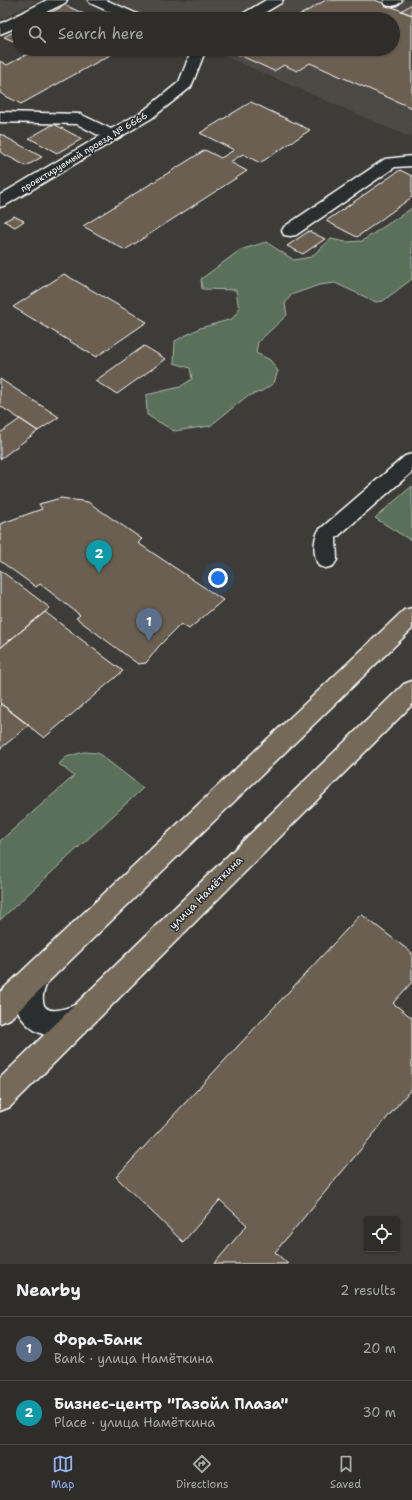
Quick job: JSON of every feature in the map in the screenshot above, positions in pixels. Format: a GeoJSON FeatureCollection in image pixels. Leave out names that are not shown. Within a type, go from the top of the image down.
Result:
{"type":"FeatureCollection","features":[{"type":"Feature","properties":{"kind":"main road"},"geometry":{"type":"LineString","coordinates":[[0,1010],[412,616]]}},
{"type":"Feature","properties":{"kind":"main road","name":"улица Намёткина"},"geometry":{"type":"LineString","coordinates":[[0,1097],[412,690]]}},
{"type":"Feature","properties":{"kind":"street"},"geometry":{"type":"LineString","coordinates":[[34,12],[56,0],[60,0]]}},
{"type":"Feature","properties":{"kind":"street"},"geometry":{"type":"LineString","coordinates":[[95,0],[122,12]]}},
{"type":"Feature","properties":{"kind":"street"},"geometry":{"type":"LineString","coordinates":[[256,12],[276,0]]}},
{"type":"Feature","properties":{"kind":"street"},"geometry":{"type":"LineString","coordinates":[[0,30],[12,24]]}},
{"type":"Feature","properties":{"kind":"street","name":"проектируемый проезд № 6666"},"geometry":{"type":"LineString","coordinates":[[0,202],[147,115],[186,84],[196,56]]}},
{"type":"Feature","properties":{"kind":"street"},"geometry":{"type":"LineString","coordinates":[[0,117],[80,119],[112,136]]}},
{"type":"Feature","properties":{"kind":"street"},"geometry":{"type":"LineString","coordinates":[[290,231],[391,162],[412,161]]}},
{"type":"Feature","properties":{"kind":"street"},"geometry":{"type":"LineString","coordinates":[[326,560],[326,535],[412,461]]}},
{"type":"Feature","properties":{"kind":"street"},"geometry":{"type":"LineString","coordinates":[[35,977],[31,988],[30,1004],[36,1016],[46,1022],[57,1024],[69,1021],[82,1015]]}},
{"type":"Feature","properties":{"kind":"shaded area"},"geometry":{"type":"Polygon","coordinates":[[[0,0],[39,0],[16,12],[12,12],[12,14],[0,20],[0,0]]]}},
{"type":"Feature","properties":{"kind":"shaded area"},"geometry":{"type":"Polygon","coordinates":[[[105,0],[412,0],[412,138],[224,56],[400,56],[400,12],[130,12],[105,0]]]}},
{"type":"Feature","properties":{"kind":"green space"},"geometry":{"type":"Polygon","coordinates":[[[412,208],[412,279],[383,301],[376,302],[335,283],[319,285],[291,295],[285,304],[287,315],[258,342],[256,353],[270,360],[278,371],[274,383],[262,391],[246,397],[210,426],[174,431],[147,415],[146,395],[180,387],[192,379],[190,368],[174,363],[175,341],[200,328],[232,319],[239,310],[236,290],[202,289],[201,279],[240,250],[266,242],[294,260],[311,257],[331,239],[346,242],[362,241],[412,208]]]}},
{"type":"Feature","properties":{"kind":"green space"},"geometry":{"type":"Polygon","coordinates":[[[412,486],[412,538],[410,540],[375,518],[412,486]]]}},
{"type":"Feature","properties":{"kind":"green space"},"geometry":{"type":"Polygon","coordinates":[[[84,752],[98,753],[143,788],[0,920],[0,841],[74,776],[59,764],[66,757],[84,752]]]}},
{"type":"Feature","properties":{"kind":"building"},"geometry":{"type":"Polygon","coordinates":[[[326,0],[375,0],[412,15],[412,108],[310,63],[297,71],[284,65],[274,71],[242,56],[400,56],[400,12],[305,12],[326,0]]]}},
{"type":"Feature","properties":{"kind":"building"},"geometry":{"type":"Polygon","coordinates":[[[412,4],[412,15],[401,11],[412,4]]]}},
{"type":"Feature","properties":{"kind":"building"},"geometry":{"type":"Polygon","coordinates":[[[65,5],[80,12],[52,12],[65,5]]]}},
{"type":"Feature","properties":{"kind":"building"},"geometry":{"type":"Polygon","coordinates":[[[12,33],[12,40],[4,37],[12,33]]]}},
{"type":"Feature","properties":{"kind":"building"},"geometry":{"type":"Polygon","coordinates":[[[24,56],[108,56],[21,104],[0,93],[0,61],[7,65],[24,56]]]}},
{"type":"Feature","properties":{"kind":"building"},"geometry":{"type":"Polygon","coordinates":[[[251,102],[310,130],[260,163],[243,154],[230,162],[247,171],[125,250],[83,226],[205,150],[221,158],[234,150],[200,133],[251,102]]]}},
{"type":"Feature","properties":{"kind":"building"},"geometry":{"type":"Polygon","coordinates":[[[54,124],[82,139],[57,153],[29,138],[54,124]]]}},
{"type":"Feature","properties":{"kind":"building"},"geometry":{"type":"Polygon","coordinates":[[[0,134],[42,157],[26,166],[0,152],[0,134]]]}},
{"type":"Feature","properties":{"kind":"building"},"geometry":{"type":"Polygon","coordinates":[[[400,170],[412,176],[412,197],[357,237],[326,221],[400,170]]]}},
{"type":"Feature","properties":{"kind":"building"},"geometry":{"type":"Polygon","coordinates":[[[14,216],[24,221],[15,227],[4,221],[14,216]]]}},
{"type":"Feature","properties":{"kind":"building"},"geometry":{"type":"Polygon","coordinates":[[[309,231],[325,239],[303,254],[287,246],[309,231]]]}},
{"type":"Feature","properties":{"kind":"building"},"geometry":{"type":"Polygon","coordinates":[[[64,274],[147,322],[96,357],[13,307],[64,274]]]}},
{"type":"Feature","properties":{"kind":"building"},"geometry":{"type":"Polygon","coordinates":[[[144,346],[166,359],[117,394],[95,381],[144,346]]]}},
{"type":"Feature","properties":{"kind":"building"},"geometry":{"type":"Polygon","coordinates":[[[0,379],[59,417],[38,431],[0,406],[0,379]]]}},
{"type":"Feature","properties":{"kind":"building"},"geometry":{"type":"Polygon","coordinates":[[[20,419],[38,431],[0,459],[0,433],[20,419]]]}},
{"type":"Feature","properties":{"kind":"building"},"geometry":{"type":"Polygon","coordinates":[[[61,498],[88,502],[142,539],[138,543],[223,600],[189,629],[181,624],[159,646],[146,663],[138,664],[76,618],[80,615],[40,584],[36,587],[0,561],[0,524],[42,509],[39,504],[61,498]]]}},
{"type":"Feature","properties":{"kind":"building"},"geometry":{"type":"Polygon","coordinates":[[[0,570],[50,608],[0,648],[0,570]]]}},
{"type":"Feature","properties":{"kind":"building"},"geometry":{"type":"Polygon","coordinates":[[[45,612],[123,671],[44,738],[0,703],[0,648],[45,612]]]}},
{"type":"Feature","properties":{"kind":"building"},"geometry":{"type":"Polygon","coordinates":[[[1,704],[29,725],[0,749],[0,705],[1,704]]]}},
{"type":"Feature","properties":{"kind":"building"},"geometry":{"type":"Polygon","coordinates":[[[361,914],[412,953],[412,982],[393,1003],[412,1018],[412,1088],[275,1252],[288,1264],[214,1264],[247,1225],[220,1200],[183,1242],[116,1177],[361,914]]]}},
{"type":"Feature","properties":{"kind":"place","name":"Бизнес-центр \"Газойл Плаза\""},"geometry":{"type":"Point","coordinates":[99,573]}},
{"type":"Feature","properties":{"kind":"place","name":"Фора-Банк"},"geometry":{"type":"Point","coordinates":[149,641]}}]}
